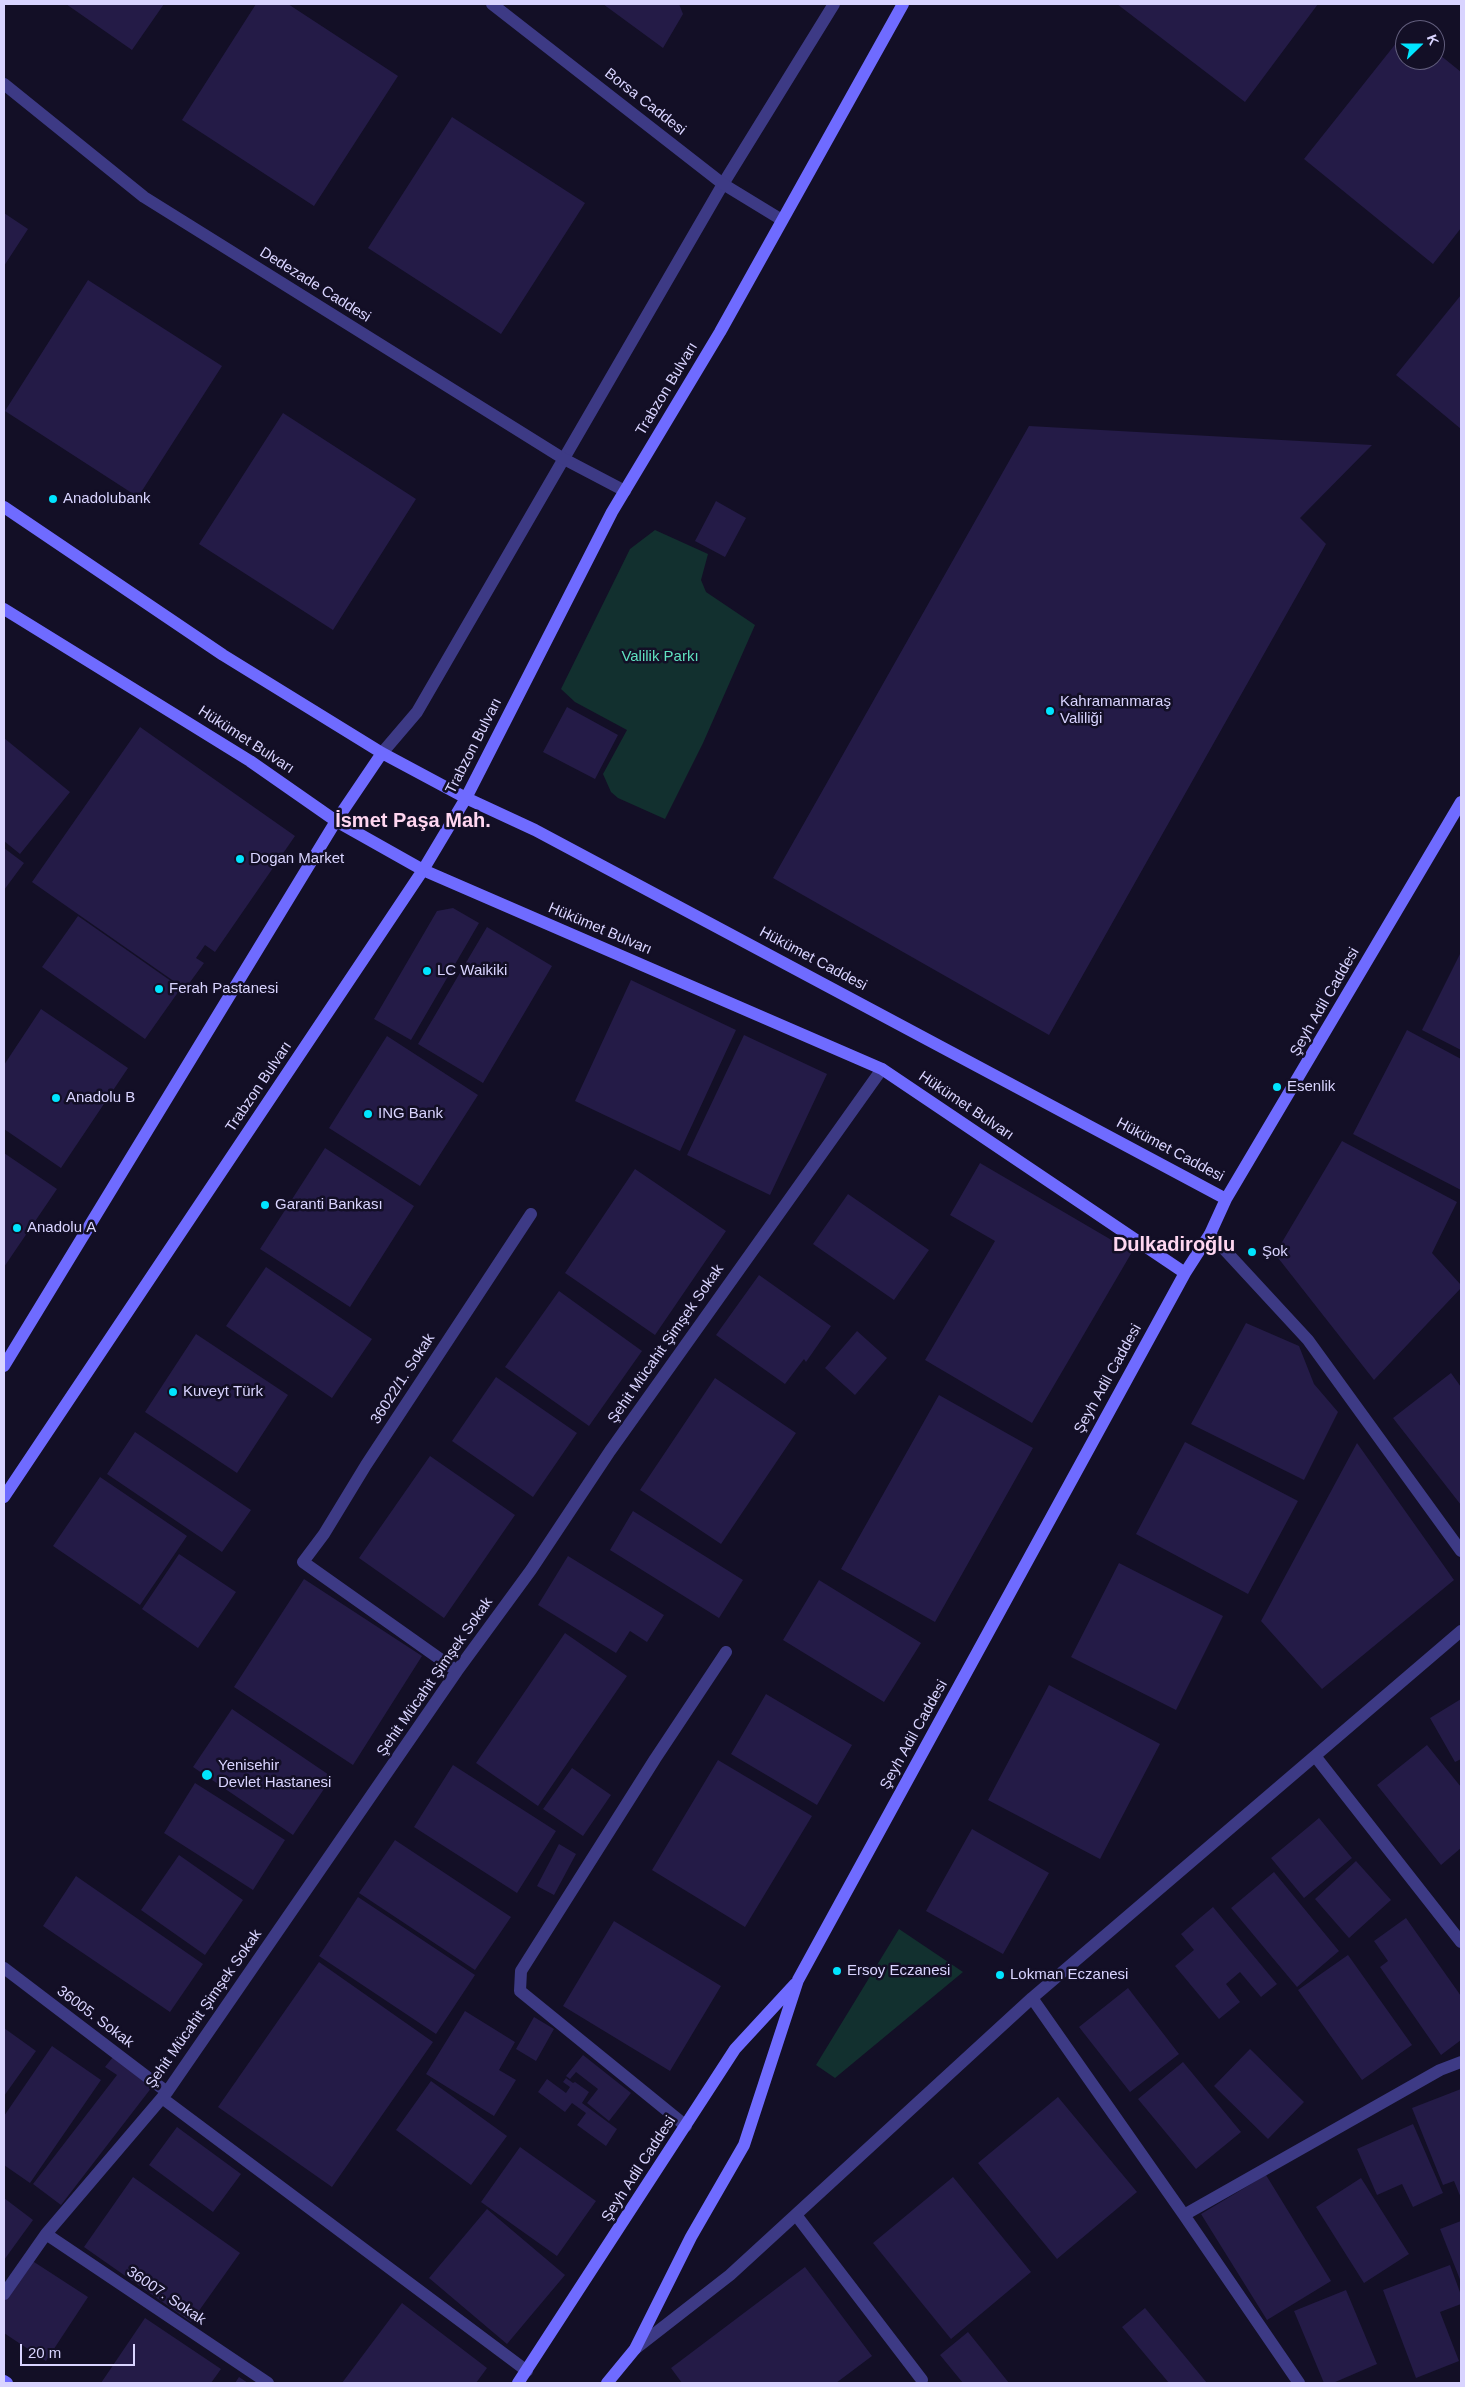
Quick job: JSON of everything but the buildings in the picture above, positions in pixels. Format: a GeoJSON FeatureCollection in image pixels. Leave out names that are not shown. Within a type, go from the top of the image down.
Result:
{"type":"FeatureCollection","features":[{"type":"Feature","properties":{"kind":"main road","name":"Trabzon Bulvarı"},"geometry":{"type":"LineString","coordinates":[[4,1497],[422,870],[466,798],[612,512],[720,332],[903,4]]}},
{"type":"Feature","properties":{"kind":"main road"},"geometry":{"type":"LineString","coordinates":[[4,506],[222,655],[382,753],[336,821],[4,1366]]}},
{"type":"Feature","properties":{"kind":"main road","name":"Hükümet Bulvarı"},"geometry":{"type":"LineString","coordinates":[[4,609],[250,761],[336,821],[422,870],[882,1069],[1185,1273]]}},
{"type":"Feature","properties":{"kind":"main road","name":"Hükümet Caddesi"},"geometry":{"type":"LineString","coordinates":[[382,753],[466,798],[536,830],[1226,1198]]}},
{"type":"Feature","properties":{"kind":"main road","name":"Şeyh Adil Caddesi"},"geometry":{"type":"LineString","coordinates":[[607,2383],[635,2350],[691,2237],[744,2145],[798,1980],[1185,1273],[1210,1234],[1226,1198],[1461,802]]}},
{"type":"Feature","properties":{"kind":"main road","name":"Şeyh Adil Caddesi"},"geometry":{"type":"LineString","coordinates":[[518,2383],[735,2049],[798,1980]]}},
{"type":"Feature","properties":{"kind":"street","name":"Borsa Caddesi"},"geometry":{"type":"LineString","coordinates":[[492,4],[723,184],[782,220]]}},
{"type":"Feature","properties":{"kind":"street"},"geometry":{"type":"LineString","coordinates":[[382,753],[417,712],[723,184],[834,4]]}},
{"type":"Feature","properties":{"kind":"street","name":"Dedezade Caddesi"},"geometry":{"type":"LineString","coordinates":[[4,84],[144,197],[564,459],[625,491]]}},
{"type":"Feature","properties":{"kind":"street","name":"Şehit Mücahit Şimşek Sokak"},"geometry":{"type":"LineString","coordinates":[[4,2294],[46,2234],[165,2095],[457,1671],[531,1570],[610,1451],[882,1069]]}},
{"type":"Feature","properties":{"kind":"street","name":"36022/1. Sokak"},"geometry":{"type":"LineString","coordinates":[[457,1671],[304,1562],[531,1214]]}},
{"type":"Feature","properties":{"kind":"street"},"geometry":{"type":"LineString","coordinates":[[1210,1234],[1308,1340],[1461,1551]]}},
{"type":"Feature","properties":{"kind":"street"},"geometry":{"type":"LineString","coordinates":[[635,2350],[730,2276],[1032,1998],[1461,1631]]}},
{"type":"Feature","properties":{"kind":"street"},"geometry":{"type":"LineString","coordinates":[[686,2126],[520,1991],[521,1971],[655,1759],[726,1652]]}},
{"type":"Feature","properties":{"kind":"street"},"geometry":{"type":"LineString","coordinates":[[1314,1756],[1461,1942]]}},
{"type":"Feature","properties":{"kind":"street","name":"36005. Sokak"},"geometry":{"type":"LineString","coordinates":[[4,1968],[165,2095],[527,2371]]}},
{"type":"Feature","properties":{"kind":"street"},"geometry":{"type":"LineString","coordinates":[[1032,1998],[1299,2383]]}},
{"type":"Feature","properties":{"kind":"street"},"geometry":{"type":"LineString","coordinates":[[1184,2215],[1440,2070],[1461,2062]]}},
{"type":"Feature","properties":{"kind":"street"},"geometry":{"type":"LineString","coordinates":[[796,2215],[922,2380]]}},
{"type":"Feature","properties":{"kind":"street","name":"36007. Sokak"},"geometry":{"type":"LineString","coordinates":[[46,2234],[268,2383]]}},
{"type":"Feature","properties":{"kind":"green space","name":"Valilik Parkı"},"geometry":{"type":"Polygon","coordinates":[[[655,530],[708,554],[701,580],[706,592],[755,625],[703,743],[665,819],[618,798],[611,792],[603,774],[627,730],[575,702],[561,689],[630,549],[655,530]]]}},
{"type":"Feature","properties":{"kind":"green space"},"geometry":{"type":"Polygon","coordinates":[[[899,1929],[963,1972],[835,2078],[816,2065],[899,1929]]]}},
{"type":"Feature","properties":{"kind":"place","name":"Anadolubank"},"geometry":{"type":"Point","coordinates":[53,499]}},
{"type":"Feature","properties":{"kind":"place","name":"Kahramanmaraş Valiliği"},"geometry":{"type":"Point","coordinates":[1050,711]}},
{"type":"Feature","properties":{"kind":"place","name":"Dogan Market"},"geometry":{"type":"Point","coordinates":[240,859]}},
{"type":"Feature","properties":{"kind":"place","name":"LC Waikiki"},"geometry":{"type":"Point","coordinates":[427,971]}},
{"type":"Feature","properties":{"kind":"place","name":"Ferah Pastanesi"},"geometry":{"type":"Point","coordinates":[159,989]}},
{"type":"Feature","properties":{"kind":"place","name":"Esenlik"},"geometry":{"type":"Point","coordinates":[1277,1087]}},
{"type":"Feature","properties":{"kind":"place","name":"Anadolu B"},"geometry":{"type":"Point","coordinates":[56,1098]}},
{"type":"Feature","properties":{"kind":"place","name":"ING Bank"},"geometry":{"type":"Point","coordinates":[368,1114]}},
{"type":"Feature","properties":{"kind":"place","name":"Garanti Bankası"},"geometry":{"type":"Point","coordinates":[265,1205]}},
{"type":"Feature","properties":{"kind":"place","name":"Anadolu A"},"geometry":{"type":"Point","coordinates":[17,1228]}},
{"type":"Feature","properties":{"kind":"place","name":"Şok"},"geometry":{"type":"Point","coordinates":[1252,1252]}},
{"type":"Feature","properties":{"kind":"place","name":"Kuveyt Türk"},"geometry":{"type":"Point","coordinates":[173,1392]}},
{"type":"Feature","properties":{"kind":"place","name":"Yenisehir Devlet Hastanesi"},"geometry":{"type":"Point","coordinates":[207,1775]}},
{"type":"Feature","properties":{"kind":"place","name":"Ersoy Eczanesi"},"geometry":{"type":"Point","coordinates":[837,1971]}},
{"type":"Feature","properties":{"kind":"place","name":"Lokman Eczanesi"},"geometry":{"type":"Point","coordinates":[1000,1975]}},
{"type":"Feature","properties":{"kind":"district","name":"İsmet Paşa Mah."},"geometry":{"type":"Point","coordinates":[413,821]}},
{"type":"Feature","properties":{"kind":"district","name":"Dulkadiroğlu"},"geometry":{"type":"Point","coordinates":[1174,1245]}}]}
